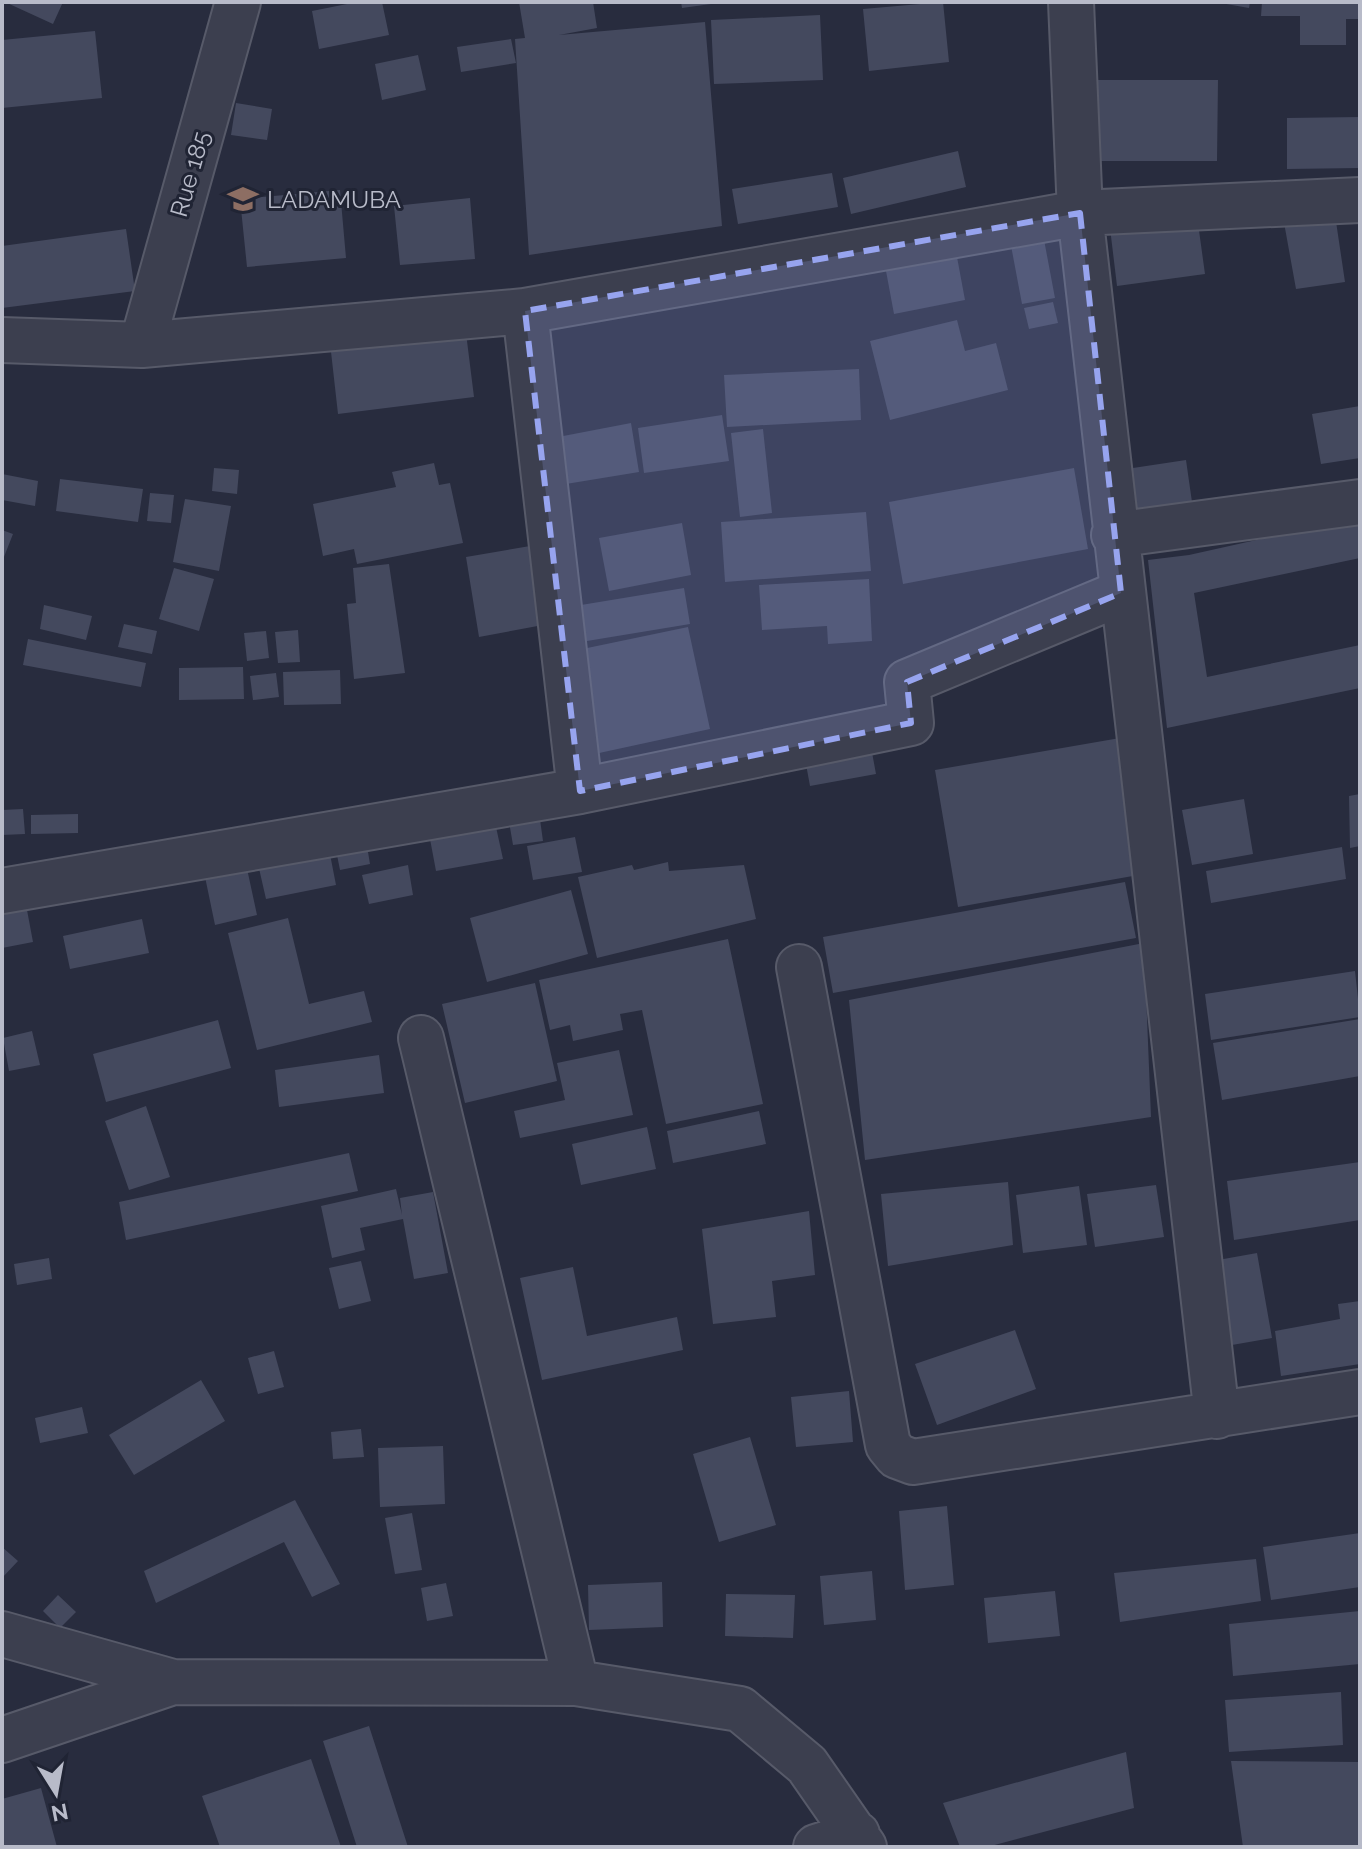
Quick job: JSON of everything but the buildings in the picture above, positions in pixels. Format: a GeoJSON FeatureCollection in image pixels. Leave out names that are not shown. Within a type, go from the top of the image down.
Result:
{"type":"FeatureCollection","features":[{"type":"Feature","properties":{"kind":"street","name":"Rue 185"},"geometry":{"type":"LineString","coordinates":[[142,345],[238,2]]}},
{"type":"Feature","properties":{"kind":"street"},"geometry":{"type":"LineString","coordinates":[[1071,2],[1080,213],[1114,535],[1217,1416]]}},
{"type":"Feature","properties":{"kind":"street"},"geometry":{"type":"LineString","coordinates":[[2,340],[142,345],[525,311],[1080,213],[1360,200]]}},
{"type":"Feature","properties":{"kind":"street"},"geometry":{"type":"LineString","coordinates":[[525,311],[580,791]]}},
{"type":"Feature","properties":{"kind":"street"},"geometry":{"type":"LineString","coordinates":[[1114,535],[1360,502]]}},
{"type":"Feature","properties":{"kind":"street"},"geometry":{"type":"LineString","coordinates":[[2,891],[580,791],[911,723],[907,682],[1121,593]]}},
{"type":"Feature","properties":{"kind":"street"},"geometry":{"type":"LineString","coordinates":[[799,967],[888,1445],[897,1456],[913,1462],[1360,1392]]}},
{"type":"Feature","properties":{"kind":"street"},"geometry":{"type":"LineString","coordinates":[[421,1038],[576,1683]]}},
{"type":"Feature","properties":{"kind":"street"},"geometry":{"type":"LineString","coordinates":[[2,1634],[173,1682],[576,1683],[740,1709],[807,1765],[861,1840],[816,1847]]}},
{"type":"Feature","properties":{"kind":"street"},"geometry":{"type":"LineString","coordinates":[[2,1740],[173,1682]]}},
{"type":"Feature","properties":{"kind":"highlighted area"},"geometry":{"type":"Polygon","coordinates":[[[1080,213],[1121,593],[907,682],[911,723],[580,791],[525,311],[1080,213]]]}},
{"type":"Feature","properties":{"kind":"place","name":"LADAMUBA"},"geometry":{"type":"Point","coordinates":[243,199]}}]}
